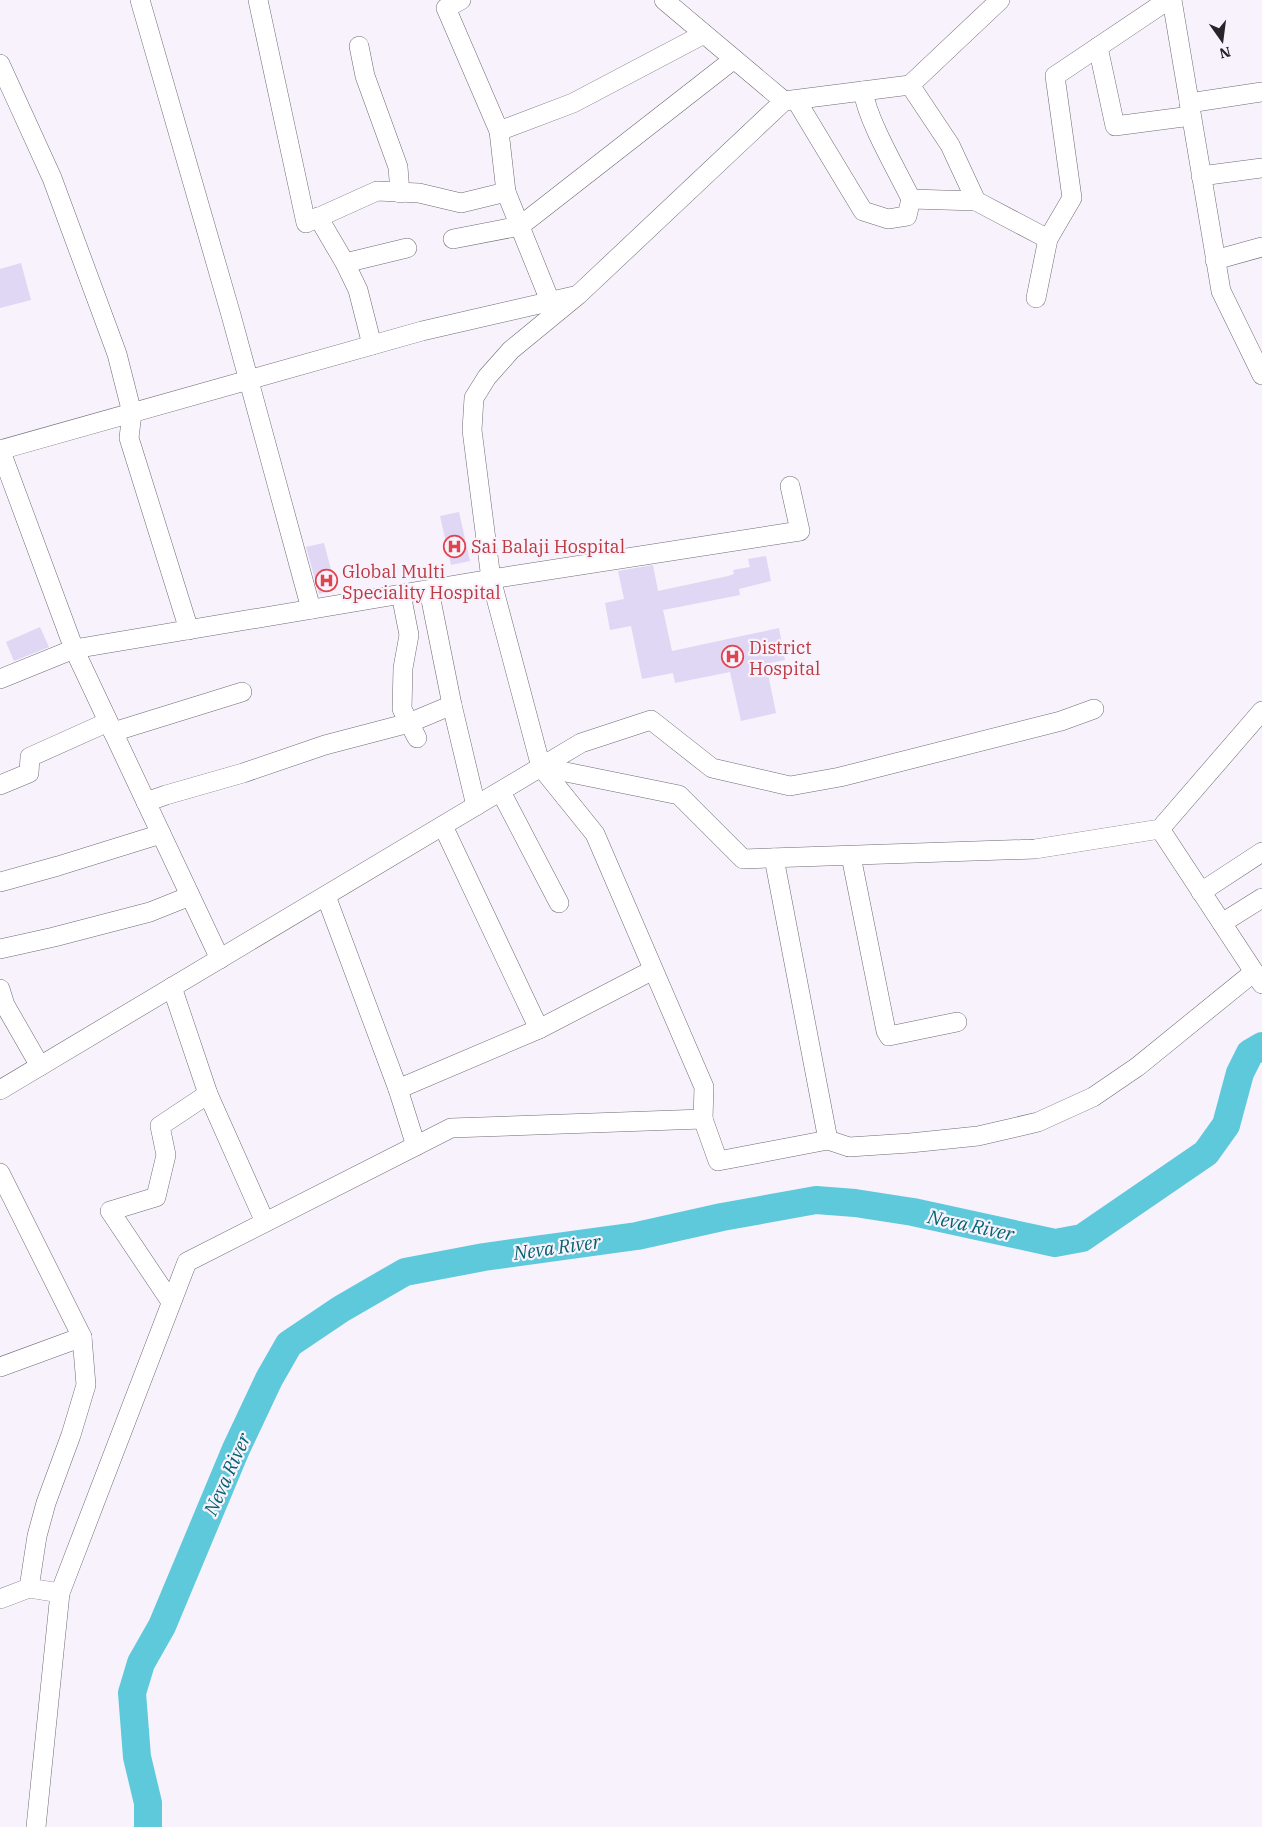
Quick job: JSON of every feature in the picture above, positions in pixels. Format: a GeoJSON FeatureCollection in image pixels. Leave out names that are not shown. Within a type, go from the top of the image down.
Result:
{"type":"FeatureCollection","features":[{"type":"Feature","properties":{"kind":"street"},"geometry":{"type":"LineString","coordinates":[[140,0],[311,609]]}},
{"type":"Feature","properties":{"kind":"street"},"geometry":{"type":"LineString","coordinates":[[258,0],[306,223],[377,192],[418,193],[461,203],[506,192]]}},
{"type":"Feature","properties":{"kind":"street"},"geometry":{"type":"LineString","coordinates":[[461,0],[446,8],[498,131],[506,192],[550,301]]}},
{"type":"Feature","properties":{"kind":"street"},"geometry":{"type":"LineString","coordinates":[[664,0],[734,59],[790,101],[863,210],[888,219],[907,216],[911,199],[876,128],[864,99],[863,91]]}},
{"type":"Feature","properties":{"kind":"street"},"geometry":{"type":"LineString","coordinates":[[1000,0],[910,85],[790,101],[578,295],[511,350],[486,377],[474,398],[472,430],[490,579],[541,768],[595,834],[704,1087],[703,1119],[718,1161],[828,1140],[849,1147],[910,1143],[978,1136],[1038,1122],[1093,1097],[1258,978],[1160,829]]}},
{"type":"Feature","properties":{"kind":"street"},"geometry":{"type":"LineString","coordinates":[[1036,298],[1048,240],[1072,198],[1055,76],[1170,0],[1220,291],[1262,375]]}},
{"type":"Feature","properties":{"kind":"street"},"geometry":{"type":"LineString","coordinates":[[498,131],[573,103],[704,34]]}},
{"type":"Feature","properties":{"kind":"street"},"geometry":{"type":"LineString","coordinates":[[359,46],[365,76],[398,167],[400,192]]}},
{"type":"Feature","properties":{"kind":"street"},"geometry":{"type":"LineString","coordinates":[[1098,47],[1116,126],[1262,92]]}},
{"type":"Feature","properties":{"kind":"street"},"geometry":{"type":"LineString","coordinates":[[453,239],[520,226],[734,59]]}},
{"type":"Feature","properties":{"kind":"street"},"geometry":{"type":"LineString","coordinates":[[0,64],[59,196],[117,354],[132,413],[129,438],[189,630]]}},
{"type":"Feature","properties":{"kind":"street"},"geometry":{"type":"LineString","coordinates":[[910,85],[950,145],[976,201]]}},
{"type":"Feature","properties":{"kind":"street"},"geometry":{"type":"LineString","coordinates":[[1201,176],[1262,168]]}},
{"type":"Feature","properties":{"kind":"street"},"geometry":{"type":"LineString","coordinates":[[911,199],[976,201],[1048,240]]}},
{"type":"Feature","properties":{"kind":"street"},"geometry":{"type":"LineString","coordinates":[[318,217],[345,262],[358,290],[372,346]]}},
{"type":"Feature","properties":{"kind":"street"},"geometry":{"type":"LineString","coordinates":[[1215,260],[1262,247]]}},
{"type":"Feature","properties":{"kind":"street"},"geometry":{"type":"LineString","coordinates":[[345,262],[407,248]]}},
{"type":"Feature","properties":{"kind":"street"},"geometry":{"type":"LineString","coordinates":[[220,959],[74,650],[0,450],[422,332],[578,295]]}},
{"type":"Feature","properties":{"kind":"street"},"geometry":{"type":"LineString","coordinates":[[0,678],[74,650],[490,579],[800,531],[790,486]]}},
{"type":"Feature","properties":{"kind":"street"},"geometry":{"type":"LineString","coordinates":[[429,590],[452,705],[476,806]]}},
{"type":"Feature","properties":{"kind":"street"},"geometry":{"type":"LineString","coordinates":[[401,594],[409,635],[403,668],[402,709],[413,731]]}},
{"type":"Feature","properties":{"kind":"street"},"geometry":{"type":"LineString","coordinates":[[0,785],[28,773],[30,757],[110,727],[242,692]]}},
{"type":"Feature","properties":{"kind":"street"},"geometry":{"type":"LineString","coordinates":[[146,802],[166,794],[243,773],[325,746],[413,731],[452,705]]}},
{"type":"Feature","properties":{"kind":"street"},"geometry":{"type":"LineString","coordinates":[[0,1090],[581,744],[650,720],[712,768],[790,786],[840,777],[1061,721],[1094,709]]}},
{"type":"Feature","properties":{"kind":"street"},"geometry":{"type":"LineString","coordinates":[[541,768],[679,795],[743,859],[1035,849],[1160,829],[1262,711]]}},
{"type":"Feature","properties":{"kind":"street"},"geometry":{"type":"LineString","coordinates":[[501,792],[559,903]]}},
{"type":"Feature","properties":{"kind":"street"},"geometry":{"type":"LineString","coordinates":[[444,826],[539,1029]]}},
{"type":"Feature","properties":{"kind":"street"},"geometry":{"type":"LineString","coordinates":[[0,882],[161,834]]}},
{"type":"Feature","properties":{"kind":"street"},"geometry":{"type":"LineString","coordinates":[[1201,892],[1262,852]]}},
{"type":"Feature","properties":{"kind":"street"},"geometry":{"type":"LineString","coordinates":[[851,856],[876,986],[886,1031],[889,1036],[957,1022]]}},
{"type":"Feature","properties":{"kind":"street"},"geometry":{"type":"LineString","coordinates":[[774,858],[828,1140]]}},
{"type":"Feature","properties":{"kind":"street"},"geometry":{"type":"LineString","coordinates":[[0,949],[150,912],[190,896]]}},
{"type":"Feature","properties":{"kind":"street"},"geometry":{"type":"LineString","coordinates":[[326,896],[398,1089],[416,1146]]}},
{"type":"Feature","properties":{"kind":"street"},"geometry":{"type":"LineString","coordinates":[[1222,923],[1262,898]]}},
{"type":"Feature","properties":{"kind":"street"},"geometry":{"type":"LineString","coordinates":[[398,1089],[539,1029],[653,970]]}},
{"type":"Feature","properties":{"kind":"street"},"geometry":{"type":"LineString","coordinates":[[172,987],[208,1094],[265,1222]]}},
{"type":"Feature","properties":{"kind":"street"},"geometry":{"type":"LineString","coordinates":[[0,989],[5,1005],[40,1066]]}},
{"type":"Feature","properties":{"kind":"street"},"geometry":{"type":"LineString","coordinates":[[171,1302],[110,1211],[156,1197],[166,1155],[160,1126],[208,1094]]}},
{"type":"Feature","properties":{"kind":"street"},"geometry":{"type":"LineString","coordinates":[[36,1827],[60,1593],[187,1262],[451,1128],[703,1119]]}},
{"type":"Feature","properties":{"kind":"street"},"geometry":{"type":"LineString","coordinates":[[0,1173],[82,1338],[86,1385],[71,1435],[46,1503],[37,1536],[28,1588]]}},
{"type":"Feature","properties":{"kind":"street"},"geometry":{"type":"LineString","coordinates":[[0,1367],[82,1338]]}},
{"type":"Feature","properties":{"kind":"street"},"geometry":{"type":"LineString","coordinates":[[0,1599],[28,1588],[60,1593]]}},
{"type":"Feature","properties":{"kind":"building"},"geometry":{"type":"Polygon","coordinates":[[[21,263],[31,300],[0,308],[0,269],[21,263]]]}},
{"type":"Feature","properties":{"kind":"building"},"geometry":{"type":"Polygon","coordinates":[[[459,512],[470,561],[451,565],[440,516],[459,512]]]}},
{"type":"Feature","properties":{"kind":"building"},"geometry":{"type":"Polygon","coordinates":[[[324,543],[336,589],[319,594],[306,547],[324,543]]]}},
{"type":"Feature","properties":{"kind":"building"},"geometry":{"type":"Polygon","coordinates":[[[766,556],[771,581],[739,589],[740,595],[663,610],[672,651],[779,628],[785,660],[766,664],[776,713],[741,721],[730,672],[675,683],[673,673],[642,679],[631,626],[610,630],[605,603],[624,599],[618,571],[653,565],[658,591],[728,576],[734,574],[733,570],[750,567],[748,559],[766,556]]]}},
{"type":"Feature","properties":{"kind":"building"},"geometry":{"type":"Polygon","coordinates":[[[40,627],[49,647],[14,661],[6,642],[40,627]]]}},
{"type":"Feature","properties":{"kind":"waterway","name":"Neva River"},"geometry":{"type":"LineString","coordinates":[[148,1827],[148,1803],[137,1757],[132,1693],[141,1663],[162,1626],[236,1449],[269,1379],[289,1344],[341,1309],[405,1272],[484,1257],[637,1236],[722,1217],[816,1200],[855,1203],[913,1212],[1055,1243],[1082,1238],[1206,1153],[1226,1125],[1240,1073],[1250,1053],[1262,1046]]}},
{"type":"Feature","properties":{"kind":"place","name":"Sai Balaji Hospital"},"geometry":{"type":"Point","coordinates":[455,546]}},
{"type":"Feature","properties":{"kind":"place","name":"Global Multi Speciality Hospital"},"geometry":{"type":"Point","coordinates":[326,581]}},
{"type":"Feature","properties":{"kind":"place","name":"District Hospital"},"geometry":{"type":"Point","coordinates":[733,657]}}]}
